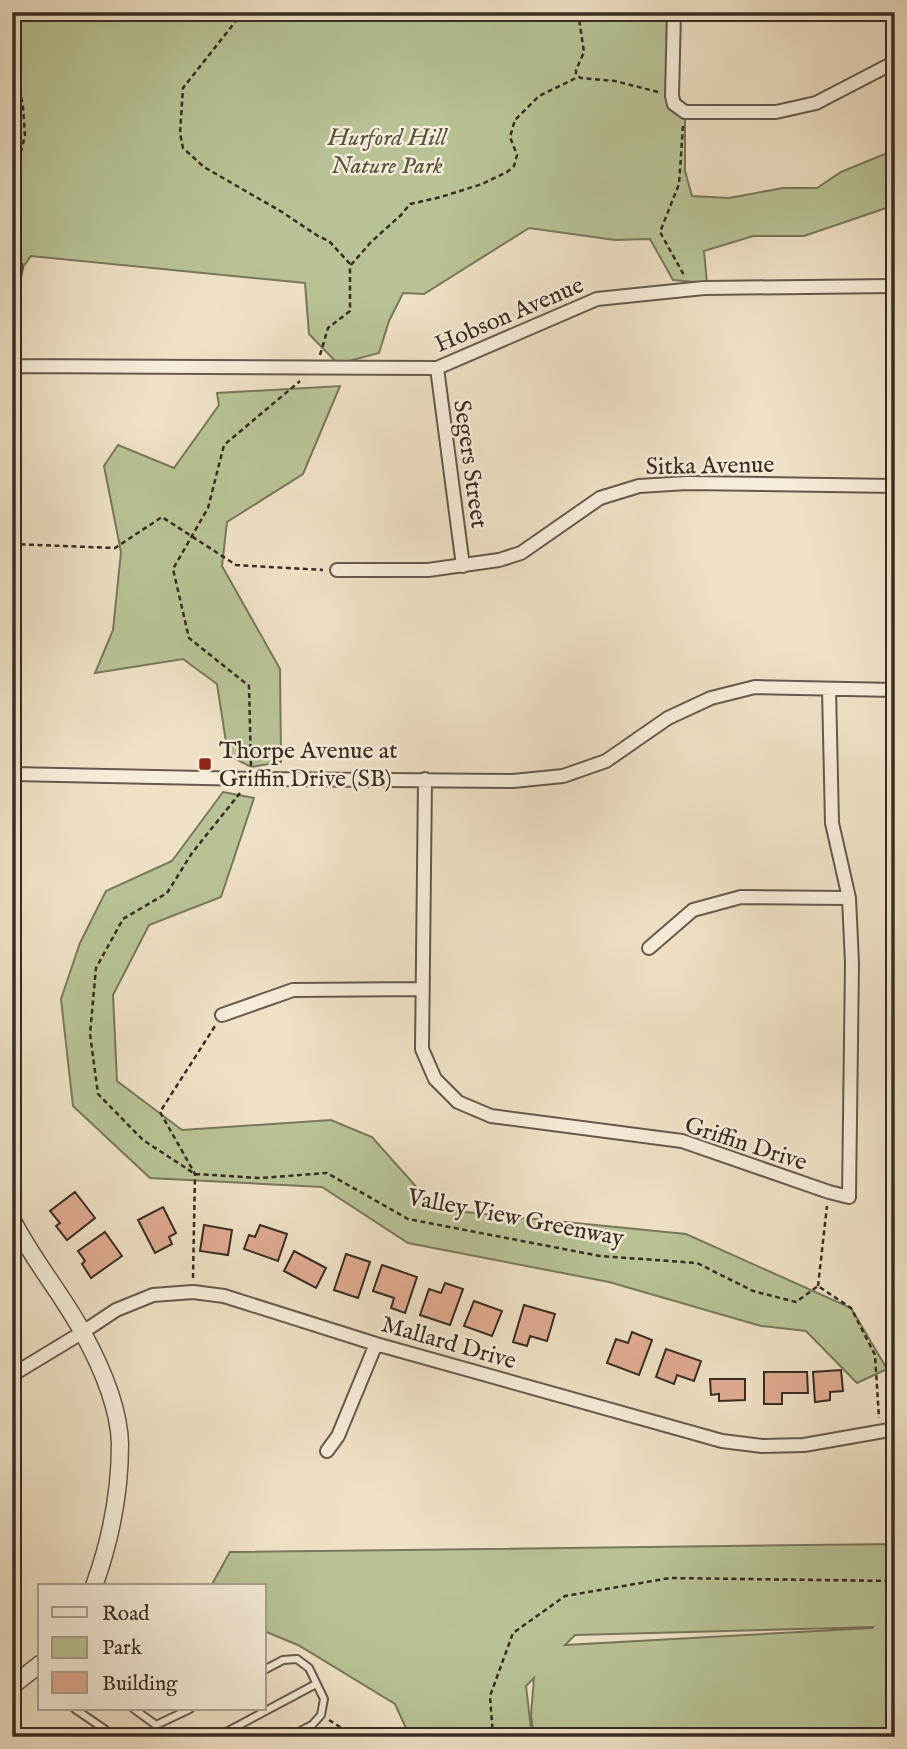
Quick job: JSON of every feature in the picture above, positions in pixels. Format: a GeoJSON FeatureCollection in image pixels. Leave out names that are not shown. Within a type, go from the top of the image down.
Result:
{"type":"FeatureCollection","features":[{"type":"Feature","properties":{"kind":"street"},"geometry":{"type":"LineString","coordinates":[[674,12],[672,96],[674,104],[685,112],[776,113],[816,103],[895,62]]}},
{"type":"Feature","properties":{"kind":"street"},"geometry":{"type":"LineString","coordinates":[[12,438],[13,283],[16,267]]}},
{"type":"Feature","properties":{"kind":"street","name":"Hobson Avenue"},"geometry":{"type":"LineString","coordinates":[[13,366],[437,368],[597,299],[693,289],[895,286]]}},
{"type":"Feature","properties":{"kind":"street","name":"Segers Street"},"geometry":{"type":"LineString","coordinates":[[437,368],[463,566]]}},
{"type":"Feature","properties":{"kind":"street","name":"Sitka Avenue"},"geometry":{"type":"LineString","coordinates":[[337,570],[428,570],[499,560],[522,553],[600,498],[639,486],[687,483],[895,486]]}},
{"type":"Feature","properties":{"kind":"street"},"geometry":{"type":"LineString","coordinates":[[12,774],[513,781],[563,776],[606,761],[668,718],[711,698],[755,687],[895,690]]}},
{"type":"Feature","properties":{"kind":"street","name":"Griffin Drive"},"geometry":{"type":"LineString","coordinates":[[425,779],[422,1049],[435,1079],[458,1102],[491,1116],[682,1142],[849,1197],[852,963],[849,898],[832,822],[829,689]]}},
{"type":"Feature","properties":{"kind":"street"},"geometry":{"type":"LineString","coordinates":[[649,948],[693,910],[741,897],[849,898]]}},
{"type":"Feature","properties":{"kind":"street"},"geometry":{"type":"LineString","coordinates":[[222,1015],[293,990],[422,989]]}},
{"type":"Feature","properties":{"kind":"street"},"geometry":{"type":"LineString","coordinates":[[12,1219],[83,1332],[104,1378],[114,1410],[120,1443],[117,1485],[102,1564],[95,1584]]}},
{"type":"Feature","properties":{"kind":"street","name":"Mallard Drive"},"geometry":{"type":"LineString","coordinates":[[12,1375],[116,1310],[153,1295],[193,1292],[224,1296],[376,1344],[722,1441],[762,1446],[804,1445],[895,1429]]}},
{"type":"Feature","properties":{"kind":"street"},"geometry":{"type":"LineString","coordinates":[[327,1451],[338,1436],[376,1344]]}},
{"type":"Feature","properties":{"kind":"street"},"geometry":{"type":"LineString","coordinates":[[12,1686],[37,1673]]}},
{"type":"Feature","properties":{"kind":"lane"},"geometry":{"type":"LineString","coordinates":[[266,1669],[283,1660],[297,1660],[309,1668],[324,1699],[321,1715],[312,1725],[289,1737]]}},
{"type":"Feature","properties":{"kind":"lane"},"geometry":{"type":"LineString","coordinates":[[218,1737],[316,1684]]}},
{"type":"Feature","properties":{"kind":"lane"},"geometry":{"type":"LineString","coordinates":[[76,1710],[117,1737]]}},
{"type":"Feature","properties":{"kind":"lane"},"geometry":{"type":"LineString","coordinates":[[135,1710],[156,1725],[188,1710]]}},
{"type":"Feature","properties":{"kind":"path"},"geometry":{"type":"LineString","coordinates":[[243,12],[183,88],[180,133],[183,148],[204,167],[329,241],[351,265]]}},
{"type":"Feature","properties":{"kind":"path"},"geometry":{"type":"LineString","coordinates":[[251,779],[249,686],[189,638],[173,569],[208,508],[223,445],[316,368],[328,328],[350,311],[351,265],[410,204],[482,184],[514,166],[517,155],[510,137],[515,120],[539,96],[574,79],[576,75],[584,52],[578,12]]}},
{"type":"Feature","properties":{"kind":"path"},"geometry":{"type":"LineString","coordinates":[[12,30],[25,136],[12,187]]}},
{"type":"Feature","properties":{"kind":"path"},"geometry":{"type":"LineString","coordinates":[[576,75],[580,78],[615,81],[672,96]]}},
{"type":"Feature","properties":{"kind":"path"},"geometry":{"type":"LineString","coordinates":[[685,112],[679,184],[660,232],[693,289]]}},
{"type":"Feature","properties":{"kind":"path"},"geometry":{"type":"LineString","coordinates":[[12,544],[115,548],[162,517],[236,565],[337,570]]}},
{"type":"Feature","properties":{"kind":"path","name":"Valley View Greenway"},"geometry":{"type":"LineString","coordinates":[[251,779],[192,853],[167,893],[123,919],[96,968],[90,1034],[98,1094],[143,1140],[195,1174],[260,1178],[327,1173],[408,1219],[600,1256],[697,1263],[753,1291],[796,1301],[818,1286]]}},
{"type":"Feature","properties":{"kind":"path"},"geometry":{"type":"LineString","coordinates":[[193,1292],[195,1174],[160,1112],[222,1015]]}},
{"type":"Feature","properties":{"kind":"path"},"geometry":{"type":"LineString","coordinates":[[829,1192],[818,1286],[851,1308],[875,1355],[879,1432]]}},
{"type":"Feature","properties":{"kind":"path"},"geometry":{"type":"LineString","coordinates":[[493,1737],[489,1696],[513,1633],[565,1596],[670,1578],[895,1581]]}},
{"type":"Feature","properties":{"kind":"path"},"geometry":{"type":"LineString","coordinates":[[321,1715],[356,1737]]}},
{"type":"Feature","properties":{"kind":"green space","name":"Hurford Hill Nature Park"},"geometry":{"type":"Polygon","coordinates":[[[12,12],[674,12],[672,96],[685,112],[685,171],[692,196],[729,198],[783,188],[817,188],[841,172],[885,154],[895,142],[895,205],[804,236],[753,236],[704,251],[707,283],[673,280],[650,239],[615,240],[529,228],[424,294],[403,293],[389,321],[379,353],[338,364],[309,334],[305,283],[31,256],[12,282],[12,12]]]}},
{"type":"Feature","properties":{"kind":"green space"},"geometry":{"type":"Polygon","coordinates":[[[340,386],[303,474],[227,522],[222,566],[280,669],[281,762],[251,767],[228,755],[217,684],[183,659],[95,673],[113,630],[121,552],[104,466],[118,445],[174,468],[219,405],[217,393],[340,386]]]}},
{"type":"Feature","properties":{"kind":"green space"},"geometry":{"type":"Polygon","coordinates":[[[223,792],[254,798],[221,897],[149,925],[113,995],[117,1081],[182,1130],[331,1120],[372,1137],[436,1209],[686,1234],[851,1308],[887,1369],[857,1383],[806,1331],[761,1326],[609,1282],[408,1243],[322,1187],[150,1178],[73,1106],[61,999],[80,943],[106,891],[172,861],[223,792]]]}},
{"type":"Feature","properties":{"kind":"green space"},"geometry":{"type":"Polygon","coordinates":[[[895,1544],[895,1737],[534,1737],[531,1715],[534,1678],[526,1686],[532,1737],[410,1737],[395,1704],[298,1645],[266,1632],[266,1584],[212,1584],[230,1552],[895,1544]],[[873,1627],[575,1635],[565,1645],[872,1628],[873,1627]]]}},
{"type":"Feature","properties":{"kind":"building"},"geometry":{"type":"Polygon","coordinates":[[[75,1192],[95,1218],[67,1240],[56,1226],[60,1223],[50,1211],[75,1192]]]}},
{"type":"Feature","properties":{"kind":"building"},"geometry":{"type":"Polygon","coordinates":[[[163,1207],[176,1233],[169,1237],[172,1244],[155,1253],[138,1220],[163,1207]]]}},
{"type":"Feature","properties":{"kind":"building"},"geometry":{"type":"Polygon","coordinates":[[[204,1225],[232,1230],[228,1255],[200,1251],[204,1225]]]}},
{"type":"Feature","properties":{"kind":"building"},"geometry":{"type":"Polygon","coordinates":[[[260,1225],[287,1234],[278,1261],[244,1249],[249,1235],[255,1237],[260,1225]]]}},
{"type":"Feature","properties":{"kind":"building"},"geometry":{"type":"Polygon","coordinates":[[[105,1232],[122,1256],[91,1278],[78,1251],[105,1232]]]}},
{"type":"Feature","properties":{"kind":"building"},"geometry":{"type":"Polygon","coordinates":[[[294,1251],[326,1268],[316,1288],[284,1271],[294,1251]]]}},
{"type":"Feature","properties":{"kind":"building"},"geometry":{"type":"Polygon","coordinates":[[[346,1254],[370,1262],[358,1298],[334,1290],[346,1254]]]}},
{"type":"Feature","properties":{"kind":"building"},"geometry":{"type":"Polygon","coordinates":[[[382,1265],[417,1277],[405,1313],[391,1308],[394,1298],[373,1291],[382,1265]]]}},
{"type":"Feature","properties":{"kind":"building"},"geometry":{"type":"Polygon","coordinates":[[[445,1283],[463,1289],[450,1325],[420,1315],[429,1289],[441,1293],[445,1283]]]}},
{"type":"Feature","properties":{"kind":"building"},"geometry":{"type":"Polygon","coordinates":[[[474,1301],[502,1311],[492,1336],[464,1326],[474,1301]]]}},
{"type":"Feature","properties":{"kind":"building"},"geometry":{"type":"Polygon","coordinates":[[[524,1305],[555,1314],[547,1341],[530,1336],[527,1346],[513,1342],[524,1305]]]}},
{"type":"Feature","properties":{"kind":"building"},"geometry":{"type":"Polygon","coordinates":[[[632,1332],[652,1340],[639,1375],[607,1363],[616,1339],[628,1343],[632,1332]]]}},
{"type":"Feature","properties":{"kind":"building"},"geometry":{"type":"Polygon","coordinates":[[[666,1349],[701,1361],[694,1381],[677,1375],[674,1384],[656,1377],[666,1349]]]}},
{"type":"Feature","properties":{"kind":"building"},"geometry":{"type":"Polygon","coordinates":[[[841,1370],[843,1391],[830,1392],[830,1400],[815,1402],[813,1372],[841,1370]]]}},
{"type":"Feature","properties":{"kind":"building"},"geometry":{"type":"Polygon","coordinates":[[[764,1372],[807,1372],[808,1393],[782,1393],[782,1404],[764,1404],[764,1372]]]}},
{"type":"Feature","properties":{"kind":"building"},"geometry":{"type":"Polygon","coordinates":[[[710,1379],[745,1379],[745,1400],[719,1401],[719,1394],[711,1395],[710,1379]]]}},
{"type":"Feature","properties":{"kind":"place","name":"Thorpe Avenue at Griffin Drive (SB)"},"geometry":{"type":"Point","coordinates":[205,764]}}]}
